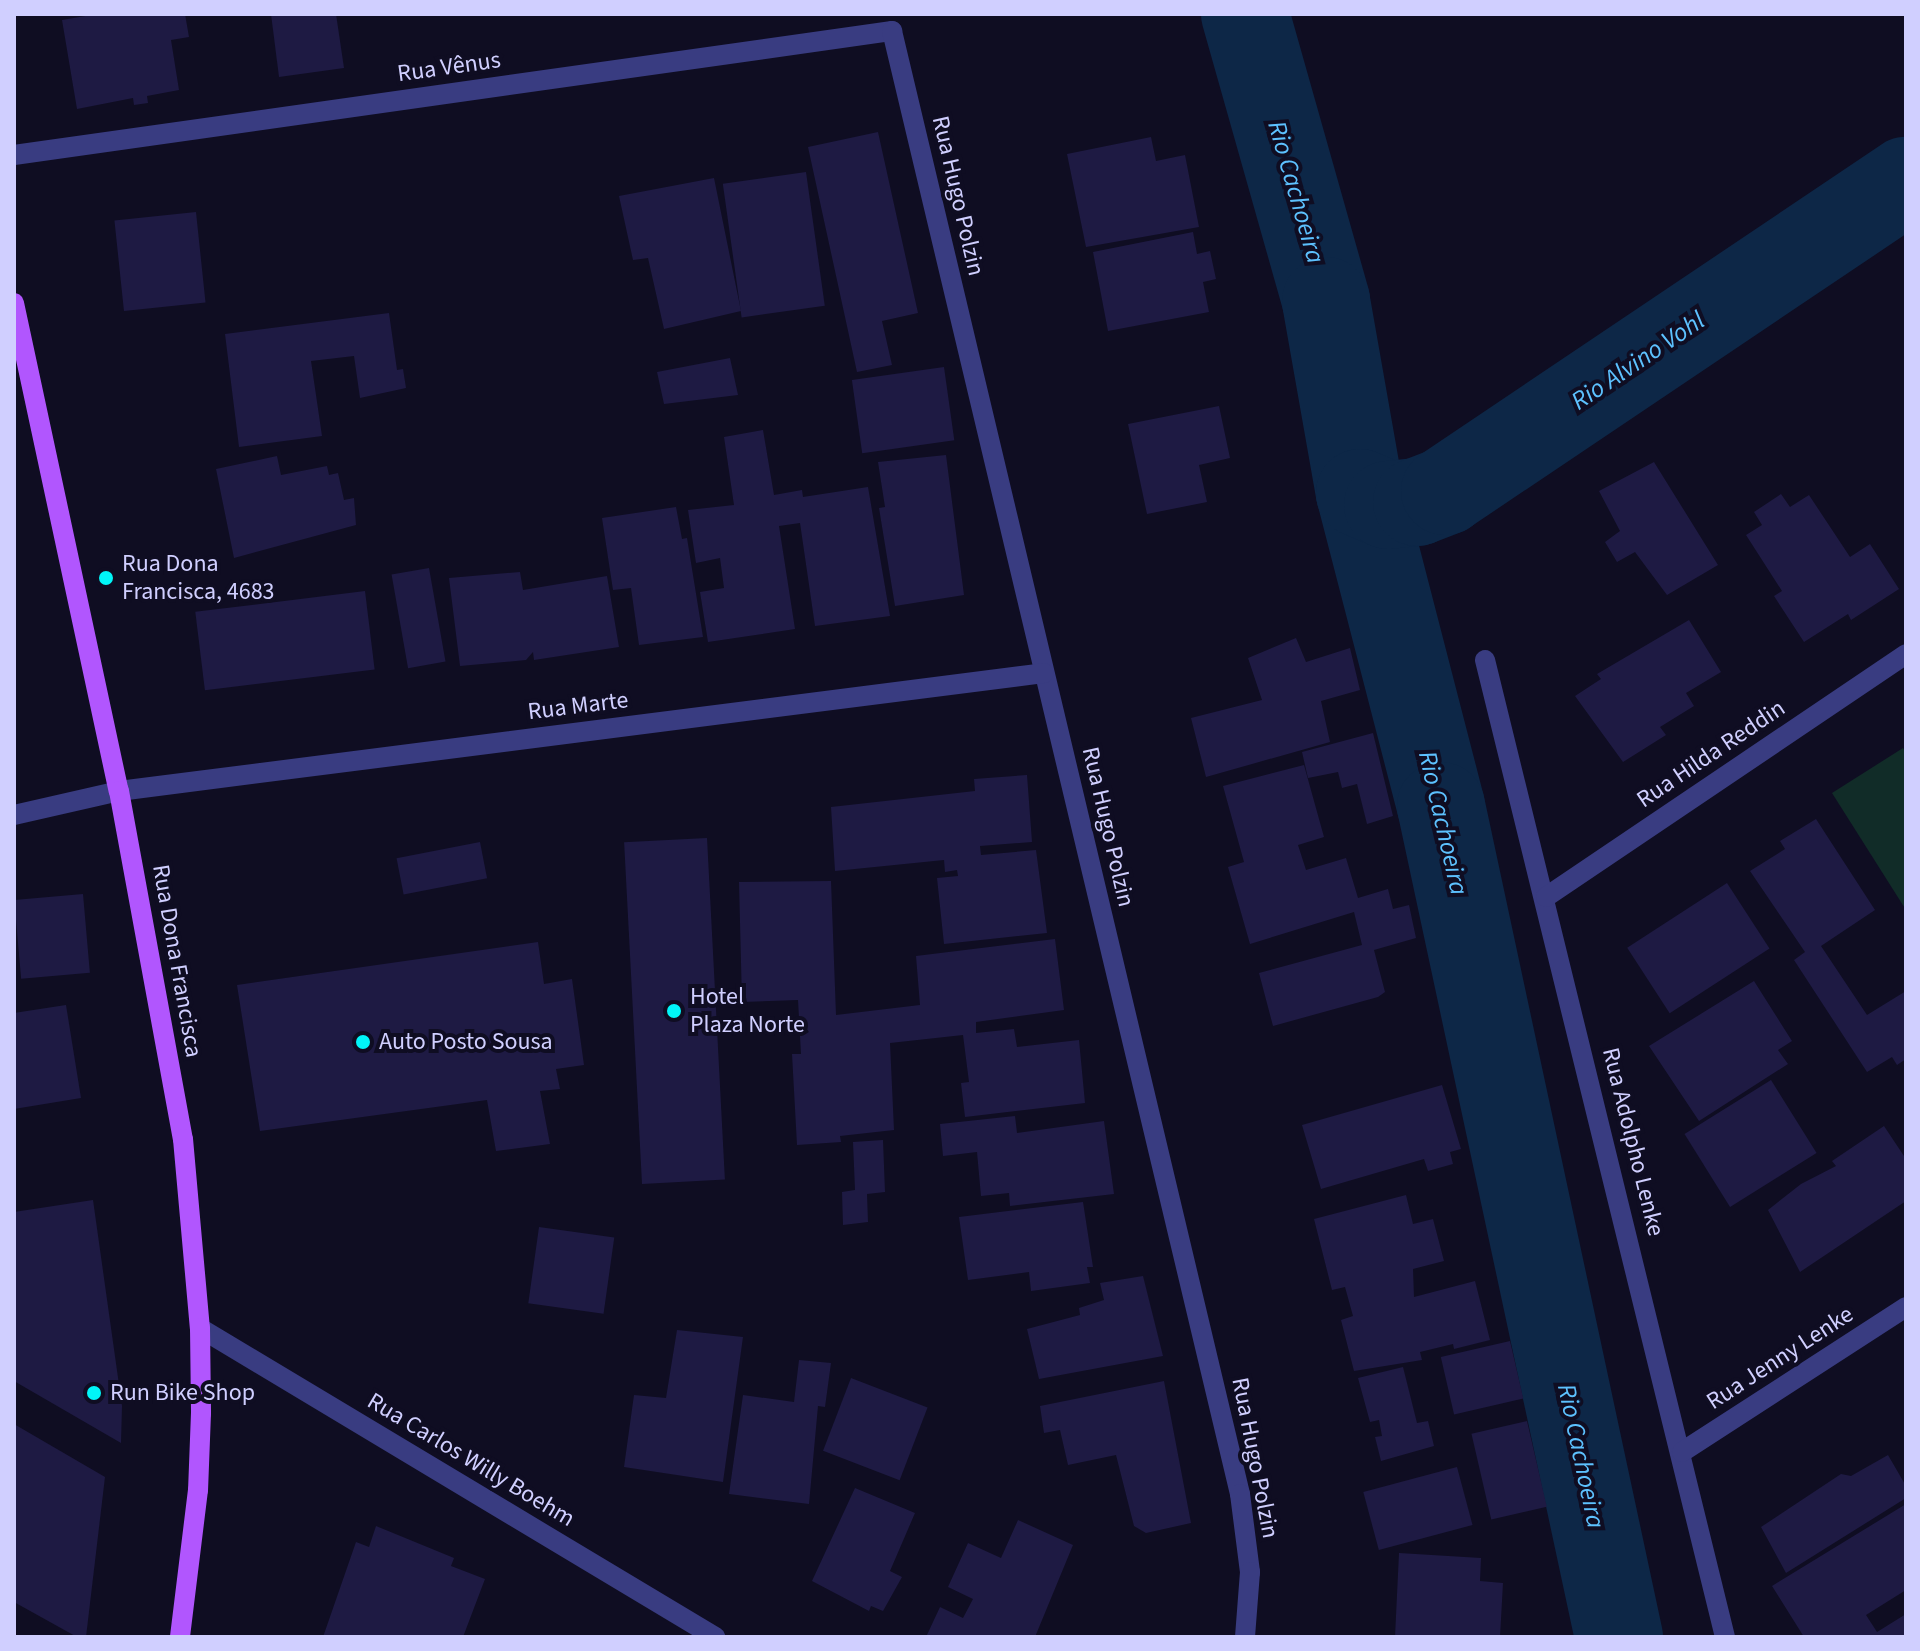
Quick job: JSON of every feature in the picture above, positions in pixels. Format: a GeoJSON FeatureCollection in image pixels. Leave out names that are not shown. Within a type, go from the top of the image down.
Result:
{"type":"FeatureCollection","features":[{"type":"Feature","properties":{"kind":"main road","name":"Rua Dona Francisca"},"geometry":{"type":"LineString","coordinates":[[14,303],[119,791],[183,1139],[200,1328],[198,1490],[180,1637]]}},
{"type":"Feature","properties":{"kind":"street","name":"Rua Vênus"},"geometry":{"type":"LineString","coordinates":[[14,155],[892,31]]}},
{"type":"Feature","properties":{"kind":"street","name":"Rua Hugo Polzin"},"geometry":{"type":"LineString","coordinates":[[892,31],[1240,1494],[1250,1572],[1245,1637]]}},
{"type":"Feature","properties":{"kind":"street","name":"Rua Hilda Reddin"},"geometry":{"type":"LineString","coordinates":[[1546,897],[1906,654]]}},
{"type":"Feature","properties":{"kind":"street","name":"Rua Adolpho Lenke"},"geometry":{"type":"LineString","coordinates":[[1485,660],[1546,897],[1725,1637]]}},
{"type":"Feature","properties":{"kind":"street","name":"Rua Marte"},"geometry":{"type":"LineString","coordinates":[[14,815],[119,791],[1044,673]]}},
{"type":"Feature","properties":{"kind":"street","name":"Rua Jenny Lenke"},"geometry":{"type":"LineString","coordinates":[[1682,1452],[1906,1307]]}},
{"type":"Feature","properties":{"kind":"street","name":"Rua Carlos Willy Boehm"},"geometry":{"type":"LineString","coordinates":[[200,1328],[715,1637]]}},
{"type":"Feature","properties":{"kind":"green space"},"geometry":{"type":"Polygon","coordinates":[[[1903,748],[1906,753],[1906,910],[1832,793],[1903,748]]]}},
{"type":"Feature","properties":{"kind":"building"},"geometry":{"type":"Polygon","coordinates":[[[97,14],[185,14],[189,37],[171,40],[179,90],[147,96],[148,103],[134,105],[133,98],[77,109],[62,20],[97,14]]]}},
{"type":"Feature","properties":{"kind":"building"},"geometry":{"type":"Polygon","coordinates":[[[271,14],[336,14],[344,68],[279,77],[271,14]]]}},
{"type":"Feature","properties":{"kind":"building"},"geometry":{"type":"Polygon","coordinates":[[[878,132],[918,313],[882,321],[892,365],[857,372],[808,147],[878,132]]]}},
{"type":"Feature","properties":{"kind":"building"},"geometry":{"type":"Polygon","coordinates":[[[1151,137],[1156,161],[1185,155],[1199,227],[1086,247],[1067,154],[1151,137]]]}},
{"type":"Feature","properties":{"kind":"building"},"geometry":{"type":"Polygon","coordinates":[[[806,172],[825,306],[742,317],[723,184],[806,172]]]}},
{"type":"Feature","properties":{"kind":"building"},"geometry":{"type":"Polygon","coordinates":[[[714,178],[741,311],[664,329],[648,258],[633,260],[619,196],[714,178]]]}},
{"type":"Feature","properties":{"kind":"building"},"geometry":{"type":"Polygon","coordinates":[[[196,212],[206,303],[124,311],[114,221],[196,212]]]}},
{"type":"Feature","properties":{"kind":"building"},"geometry":{"type":"Polygon","coordinates":[[[1193,232],[1197,254],[1210,251],[1216,279],[1203,282],[1209,312],[1108,331],[1093,252],[1193,232]]]}},
{"type":"Feature","properties":{"kind":"building"},"geometry":{"type":"Polygon","coordinates":[[[389,313],[397,370],[403,369],[406,388],[360,398],[354,356],[311,361],[322,436],[239,447],[225,334],[389,313]]]}},
{"type":"Feature","properties":{"kind":"building"},"geometry":{"type":"Polygon","coordinates":[[[730,358],[738,395],[664,404],[657,372],[730,358]]]}},
{"type":"Feature","properties":{"kind":"building"},"geometry":{"type":"Polygon","coordinates":[[[944,367],[954,440],[862,453],[852,380],[944,367]]]}},
{"type":"Feature","properties":{"kind":"building"},"geometry":{"type":"Polygon","coordinates":[[[1219,406],[1230,458],[1199,465],[1207,502],[1147,514],[1128,424],[1219,406]]]}},
{"type":"Feature","properties":{"kind":"building"},"geometry":{"type":"Polygon","coordinates":[[[763,430],[774,495],[802,490],[803,497],[868,487],[890,616],[815,626],[800,523],[779,526],[795,629],[708,642],[700,592],[724,588],[720,558],[696,563],[688,510],[734,505],[724,437],[763,430]]]}},
{"type":"Feature","properties":{"kind":"building"},"geometry":{"type":"Polygon","coordinates":[[[946,455],[964,595],[895,606],[879,508],[885,507],[878,462],[946,455]]]}},
{"type":"Feature","properties":{"kind":"building"},"geometry":{"type":"Polygon","coordinates":[[[277,456],[281,475],[327,466],[329,475],[338,473],[344,500],[354,498],[356,525],[234,558],[216,469],[277,456]]]}},
{"type":"Feature","properties":{"kind":"building"},"geometry":{"type":"Polygon","coordinates":[[[1654,462],[1718,565],[1667,595],[1635,552],[1617,562],[1605,542],[1620,531],[1599,491],[1654,462]]]}},
{"type":"Feature","properties":{"kind":"building"},"geometry":{"type":"Polygon","coordinates":[[[1781,494],[1790,507],[1809,495],[1850,557],[1870,544],[1899,589],[1851,620],[1848,614],[1804,642],[1774,596],[1782,591],[1746,535],[1762,525],[1754,512],[1781,494]]]}},
{"type":"Feature","properties":{"kind":"building"},"geometry":{"type":"Polygon","coordinates":[[[676,507],[682,539],[687,538],[703,637],[639,645],[631,588],[613,590],[602,518],[676,507]]]}},
{"type":"Feature","properties":{"kind":"building"},"geometry":{"type":"Polygon","coordinates":[[[429,568],[445,662],[408,668],[392,575],[429,568]]]}},
{"type":"Feature","properties":{"kind":"building"},"geometry":{"type":"Polygon","coordinates":[[[520,572],[523,590],[607,576],[619,647],[534,660],[533,652],[526,660],[460,666],[449,578],[520,572]]]}},
{"type":"Feature","properties":{"kind":"building"},"geometry":{"type":"Polygon","coordinates":[[[365,591],[375,669],[205,690],[195,612],[365,591]]]}},
{"type":"Feature","properties":{"kind":"building"},"geometry":{"type":"Polygon","coordinates":[[[1689,620],[1721,672],[1686,693],[1694,706],[1660,727],[1666,735],[1623,762],[1575,696],[1601,679],[1597,674],[1689,620]]]}},
{"type":"Feature","properties":{"kind":"building"},"geometry":{"type":"Polygon","coordinates":[[[1296,638],[1306,662],[1350,648],[1360,690],[1321,701],[1330,742],[1206,777],[1191,718],[1262,700],[1248,658],[1296,638]]]}},
{"type":"Feature","properties":{"kind":"building"},"geometry":{"type":"Polygon","coordinates":[[[1373,733],[1393,816],[1367,824],[1357,784],[1342,788],[1338,772],[1308,778],[1302,752],[1373,733]]]}},
{"type":"Feature","properties":{"kind":"building"},"geometry":{"type":"Polygon","coordinates":[[[1304,765],[1324,837],[1298,845],[1306,870],[1346,858],[1358,898],[1388,889],[1393,909],[1409,905],[1416,938],[1374,950],[1385,992],[1378,997],[1273,1026],[1259,973],[1362,945],[1354,912],[1250,944],[1228,867],[1244,862],[1223,786],[1304,765]]]}},
{"type":"Feature","properties":{"kind":"building"},"geometry":{"type":"Polygon","coordinates":[[[1027,775],[1032,842],[980,846],[981,855],[1036,850],[1047,933],[944,944],[937,878],[958,876],[957,870],[945,872],[944,860],[835,871],[831,807],[975,791],[974,779],[1027,775]]]}},
{"type":"Feature","properties":{"kind":"building"},"geometry":{"type":"Polygon","coordinates":[[[1816,819],[1875,910],[1821,946],[1867,1015],[1906,991],[1906,1059],[1897,1065],[1892,1057],[1867,1072],[1794,960],[1805,952],[1750,871],[1785,849],[1780,841],[1816,819]]]}},
{"type":"Feature","properties":{"kind":"building","name":"Hotel Plaza Norte"},"geometry":{"type":"Polygon","coordinates":[[[707,838],[725,1180],[642,1184],[624,842],[707,838]]]}},
{"type":"Feature","properties":{"kind":"building"},"geometry":{"type":"Polygon","coordinates":[[[480,842],[487,878],[404,895],[397,858],[480,842]]]}},
{"type":"Feature","properties":{"kind":"building"},"geometry":{"type":"Polygon","coordinates":[[[831,881],[836,1015],[920,1005],[916,956],[1055,939],[1064,1010],[976,1022],[976,1033],[1014,1029],[1017,1047],[1079,1040],[1085,1103],[965,1117],[961,1083],[969,1082],[963,1035],[890,1043],[894,1130],[840,1136],[841,1142],[797,1145],[792,1054],[801,1054],[798,1000],[742,1002],[739,882],[831,881]]]}},
{"type":"Feature","properties":{"kind":"building"},"geometry":{"type":"Polygon","coordinates":[[[1727,883],[1769,948],[1670,1013],[1627,948],[1727,883]]]}},
{"type":"Feature","properties":{"kind":"building"},"geometry":{"type":"Polygon","coordinates":[[[83,894],[90,973],[21,979],[14,900],[83,894]]]}},
{"type":"Feature","properties":{"kind":"building","name":"Auto Posto Sousa"},"geometry":{"type":"Polygon","coordinates":[[[538,942],[544,984],[572,979],[584,1065],[556,1069],[560,1089],[540,1091],[550,1144],[496,1151],[487,1100],[260,1131],[237,985],[538,942]]]}},
{"type":"Feature","properties":{"kind":"building"},"geometry":{"type":"Polygon","coordinates":[[[1754,981],[1792,1041],[1778,1050],[1788,1064],[1699,1121],[1649,1046],[1754,981]]]}},
{"type":"Feature","properties":{"kind":"building"},"geometry":{"type":"Polygon","coordinates":[[[66,1005],[81,1098],[14,1109],[14,1013],[66,1005]]]}},
{"type":"Feature","properties":{"kind":"building"},"geometry":{"type":"Polygon","coordinates":[[[1771,1080],[1817,1153],[1730,1207],[1684,1134],[1771,1080]]]}},
{"type":"Feature","properties":{"kind":"building"},"geometry":{"type":"Polygon","coordinates":[[[1442,1085],[1461,1149],[1450,1152],[1453,1164],[1428,1171],[1424,1159],[1321,1189],[1302,1125],[1442,1085]]]}},
{"type":"Feature","properties":{"kind":"building"},"geometry":{"type":"Polygon","coordinates":[[[1015,1116],[1017,1133],[1104,1121],[1114,1194],[1010,1206],[1009,1193],[981,1196],[977,1152],[943,1156],[940,1124],[1015,1116]]]}},
{"type":"Feature","properties":{"kind":"building"},"geometry":{"type":"Polygon","coordinates":[[[1884,1126],[1906,1159],[1906,1201],[1800,1272],[1768,1210],[1801,1184],[1836,1166],[1832,1161],[1884,1126]]]}},
{"type":"Feature","properties":{"kind":"building"},"geometry":{"type":"Polygon","coordinates":[[[883,1140],[885,1192],[867,1194],[868,1222],[843,1225],[842,1192],[855,1190],[853,1142],[883,1140]]]}},
{"type":"Feature","properties":{"kind":"building"},"geometry":{"type":"Polygon","coordinates":[[[1406,1195],[1413,1224],[1433,1219],[1444,1261],[1413,1269],[1414,1297],[1475,1281],[1490,1340],[1454,1349],[1453,1344],[1420,1352],[1422,1360],[1354,1371],[1341,1320],[1353,1316],[1345,1287],[1332,1290],[1314,1219],[1406,1195]]]}},
{"type":"Feature","properties":{"kind":"building"},"geometry":{"type":"Polygon","coordinates":[[[93,1200],[122,1406],[121,1443],[14,1381],[14,1212],[93,1200]]]}},
{"type":"Feature","properties":{"kind":"building"},"geometry":{"type":"Polygon","coordinates":[[[1083,1202],[1093,1267],[1087,1267],[1090,1283],[1031,1291],[1029,1272],[968,1280],[959,1217],[1083,1202]]]}},
{"type":"Feature","properties":{"kind":"building"},"geometry":{"type":"Polygon","coordinates":[[[539,1227],[614,1238],[604,1314],[528,1303],[539,1227]]]}},
{"type":"Feature","properties":{"kind":"building"},"geometry":{"type":"Polygon","coordinates":[[[1143,1276],[1163,1356],[1039,1379],[1027,1329],[1080,1315],[1079,1308],[1104,1300],[1100,1283],[1143,1276]]]}},
{"type":"Feature","properties":{"kind":"building"},"geometry":{"type":"Polygon","coordinates":[[[677,1330],[743,1337],[723,1482],[624,1467],[634,1395],[666,1398],[677,1330]]]}},
{"type":"Feature","properties":{"kind":"building"},"geometry":{"type":"Polygon","coordinates":[[[1510,1341],[1523,1398],[1454,1414],[1441,1357],[1510,1341]]]}},
{"type":"Feature","properties":{"kind":"building"},"geometry":{"type":"Polygon","coordinates":[[[799,1360],[831,1363],[825,1407],[818,1406],[809,1504],[729,1494],[743,1395],[794,1402],[799,1360]]]}},
{"type":"Feature","properties":{"kind":"building"},"geometry":{"type":"Polygon","coordinates":[[[1403,1367],[1417,1423],[1428,1421],[1434,1446],[1381,1461],[1375,1437],[1382,1436],[1379,1420],[1370,1422],[1358,1378],[1403,1367]]]}},
{"type":"Feature","properties":{"kind":"building"},"geometry":{"type":"Polygon","coordinates":[[[851,1378],[928,1407],[900,1480],[823,1451],[851,1378]]]}},
{"type":"Feature","properties":{"kind":"building"},"geometry":{"type":"Polygon","coordinates":[[[1164,1381],[1191,1523],[1146,1533],[1134,1526],[1116,1455],[1068,1465],[1060,1430],[1044,1433],[1040,1406],[1164,1381]]]}},
{"type":"Feature","properties":{"kind":"building"},"geometry":{"type":"Polygon","coordinates":[[[1527,1421],[1547,1507],[1491,1520],[1471,1434],[1527,1421]]]}},
{"type":"Feature","properties":{"kind":"building"},"geometry":{"type":"Polygon","coordinates":[[[14,1424],[105,1477],[86,1637],[77,1637],[14,1602],[14,1424]]]}},
{"type":"Feature","properties":{"kind":"building"},"geometry":{"type":"Polygon","coordinates":[[[1888,1455],[1906,1486],[1906,1498],[1786,1573],[1761,1527],[1841,1474],[1851,1476],[1888,1455]]]}},
{"type":"Feature","properties":{"kind":"building"},"geometry":{"type":"Polygon","coordinates":[[[1457,1467],[1473,1525],[1379,1550],[1363,1492],[1457,1467]]]}},
{"type":"Feature","properties":{"kind":"building"},"geometry":{"type":"Polygon","coordinates":[[[855,1488],[915,1513],[890,1571],[902,1577],[883,1611],[871,1606],[869,1611],[812,1581],[855,1488]]]}},
{"type":"Feature","properties":{"kind":"building"},"geometry":{"type":"Polygon","coordinates":[[[1906,1504],[1906,1590],[1866,1615],[1877,1632],[1906,1614],[1906,1637],[1804,1637],[1772,1586],[1906,1504]]]}},
{"type":"Feature","properties":{"kind":"building"},"geometry":{"type":"Polygon","coordinates":[[[1018,1520],[1073,1545],[1035,1637],[926,1637],[940,1607],[963,1618],[973,1599],[948,1587],[968,1543],[1001,1558],[1018,1520]]]}},
{"type":"Feature","properties":{"kind":"building"},"geometry":{"type":"Polygon","coordinates":[[[376,1526],[454,1558],[451,1566],[485,1579],[463,1637],[323,1637],[356,1542],[369,1547],[376,1526]]]}},
{"type":"Feature","properties":{"kind":"building"},"geometry":{"type":"Polygon","coordinates":[[[1399,1553],[1481,1558],[1480,1581],[1503,1583],[1500,1637],[1395,1637],[1399,1553]]]}},
{"type":"Feature","properties":{"kind":"waterway","name":"Rio Cachoeira"},"geometry":{"type":"LineString","coordinates":[[1245,14],[1326,301],[1360,493],[1441,806],[1619,1637]]}},
{"type":"Feature","properties":{"kind":"waterway","name":"Rio Alvino Vohl"},"geometry":{"type":"LineString","coordinates":[[1360,493],[1388,505],[1417,502],[1445,491],[1906,181]]}},
{"type":"Feature","properties":{"kind":"place","name":"Rua Dona Francisca, 4683"},"geometry":{"type":"Point","coordinates":[106,578]}},
{"type":"Feature","properties":{"kind":"place","name":"Hotel Plaza Norte"},"geometry":{"type":"Point","coordinates":[674,1011]}},
{"type":"Feature","properties":{"kind":"place","name":"Auto Posto Sousa"},"geometry":{"type":"Point","coordinates":[363,1042]}},
{"type":"Feature","properties":{"kind":"place","name":"Run Bike Shop"},"geometry":{"type":"Point","coordinates":[94,1393]}}]}
